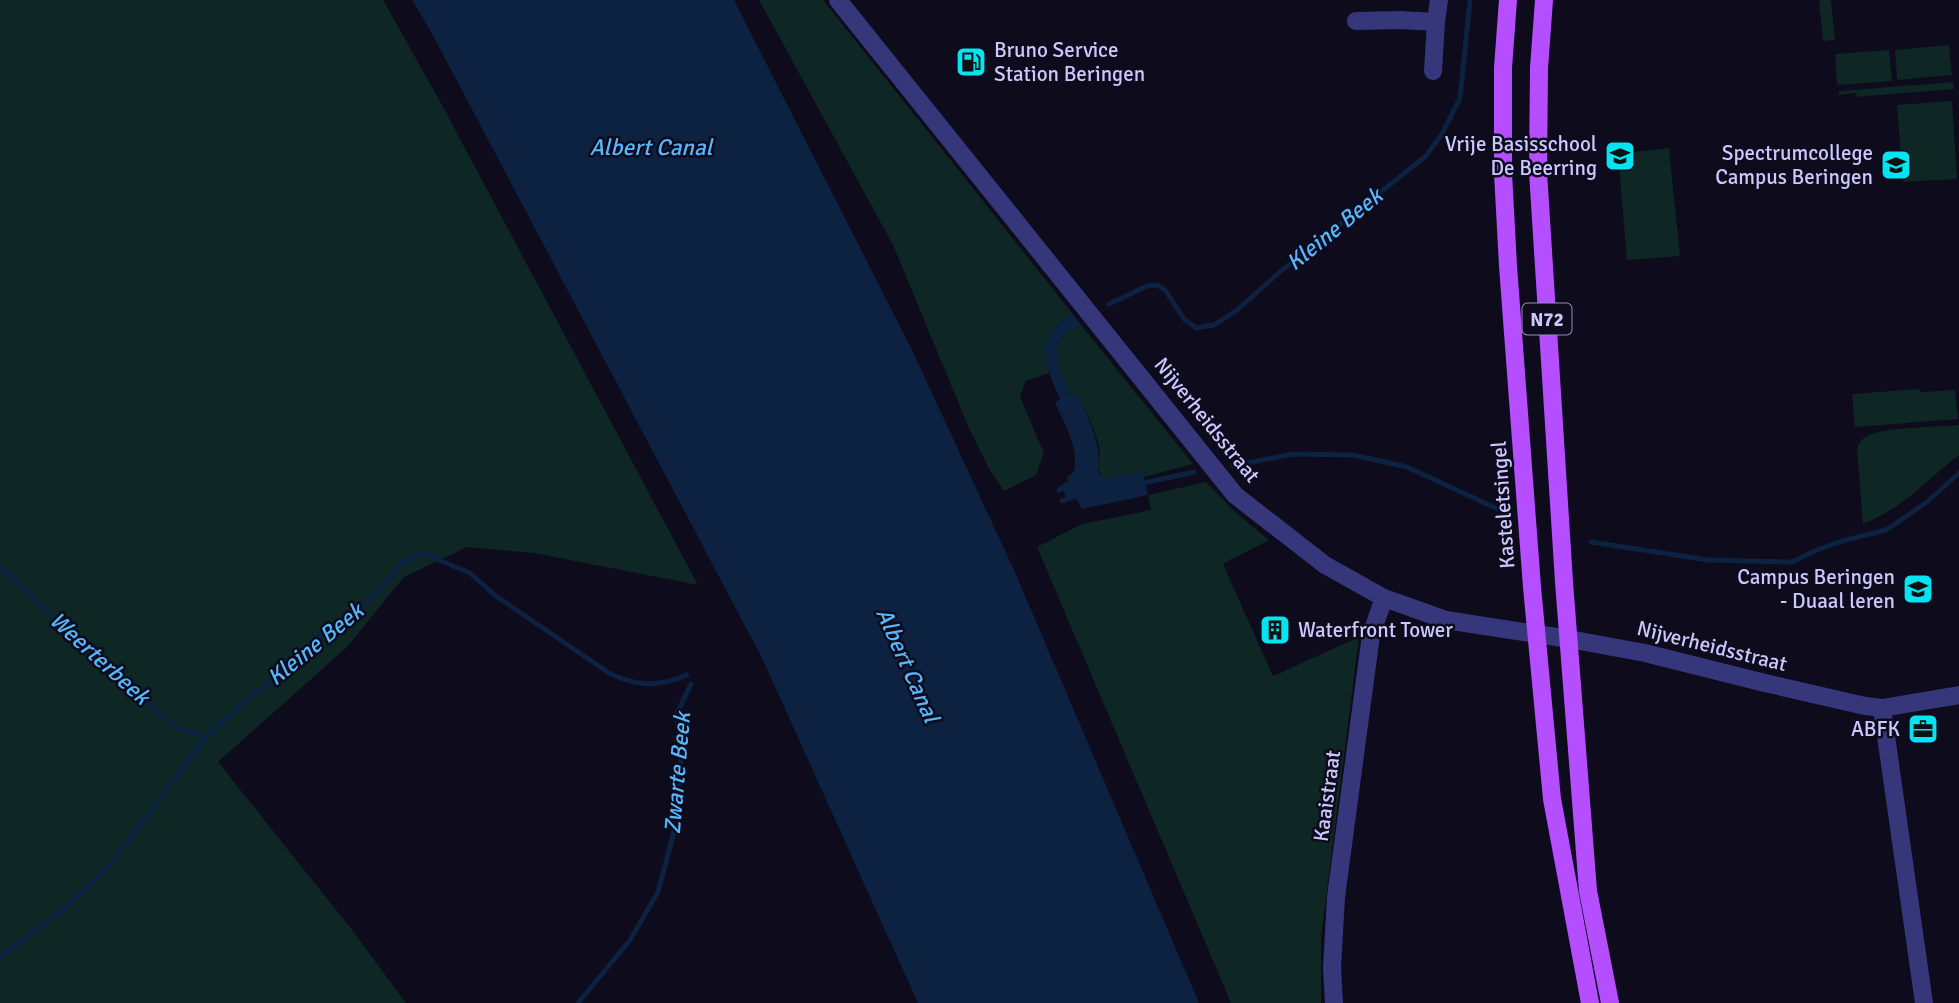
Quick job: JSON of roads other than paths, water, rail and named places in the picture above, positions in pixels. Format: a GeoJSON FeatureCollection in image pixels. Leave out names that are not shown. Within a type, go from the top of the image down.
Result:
{"type":"FeatureCollection","features":[{"type":"Feature","properties":{"kind":"main road","name":"Kasteletsingel"},"geometry":{"type":"LineString","coordinates":[[1508,0],[1503,68],[1503,173],[1537,635],[1552,799],[1590,1003]]}},
{"type":"Feature","properties":{"kind":"main road","name":"N72"},"geometry":{"type":"LineString","coordinates":[[1544,0],[1539,68],[1538,172],[1588,891],[1610,1003]]}},
{"type":"Feature","properties":{"kind":"street","name":"Nijverheidsstraat"},"geometry":{"type":"LineString","coordinates":[[838,0],[1236,495],[1325,565],[1384,598],[1446,620],[1645,653],[1865,706],[1882,708],[1959,695]]}},
{"type":"Feature","properties":{"kind":"street"},"geometry":{"type":"LineString","coordinates":[[1433,71],[1439,0]]}},
{"type":"Feature","properties":{"kind":"street"},"geometry":{"type":"LineString","coordinates":[[1356,21],[1436,22]]}},
{"type":"Feature","properties":{"kind":"street","name":"Kaaistraat"},"geometry":{"type":"LineString","coordinates":[[1334,1003],[1332,968],[1336,897],[1371,635],[1384,598]]}},
{"type":"Feature","properties":{"kind":"street"},"geometry":{"type":"LineString","coordinates":[[1882,708],[1924,1003]]}},
{"type":"Feature","properties":{"kind":"water","name":"Albert Canal"},"geometry":{"type":"Polygon","coordinates":[[[412,0],[734,0],[913,352],[1014,570],[1199,1003],[918,1003],[762,658],[412,0]]]}},
{"type":"Feature","properties":{"kind":"water"},"geometry":{"type":"Polygon","coordinates":[[[1072,313],[1082,326],[1072,329],[1059,342],[1058,360],[1070,396],[1077,393],[1094,432],[1099,461],[1098,473],[1103,479],[1143,472],[1148,495],[1082,509],[1076,499],[1068,501],[1061,486],[1069,483],[1067,477],[1074,472],[1075,453],[1055,403],[1060,399],[1049,373],[1045,352],[1052,333],[1072,313]]]}},
{"type":"Feature","properties":{"kind":"waterway","name":"Kleine Beek"},"geometry":{"type":"LineString","coordinates":[[1109,304],[1147,286],[1157,285],[1165,290],[1184,319],[1196,328],[1214,325],[1237,310],[1281,271],[1426,156],[1442,134],[1460,98],[1470,0]]}},
{"type":"Feature","properties":{"kind":"waterway","name":"Zwarte Beek"},"geometry":{"type":"LineString","coordinates":[[1233,466],[1292,454],[1353,455],[1407,467],[1500,510]]}},
{"type":"Feature","properties":{"kind":"waterway","name":"Zwarte Beek"},"geometry":{"type":"LineString","coordinates":[[1139,484],[1194,472]]}},
{"type":"Feature","properties":{"kind":"waterway","name":"Zwarte Beek"},"geometry":{"type":"LineString","coordinates":[[1591,542],[1708,560],[1792,562],[1842,541],[1886,530],[1927,502],[1959,473]]}},
{"type":"Feature","properties":{"kind":"waterway","name":"Kleine Beek"},"geometry":{"type":"LineString","coordinates":[[1059,490],[1068,484]]}},
{"type":"Feature","properties":{"kind":"waterway","name":"Zwarte Beek"},"geometry":{"type":"LineString","coordinates":[[1062,501],[1074,496]]}},
{"type":"Feature","properties":{"kind":"waterway","name":"Kleine Beek"},"geometry":{"type":"LineString","coordinates":[[0,957],[64,909],[113,861],[206,737],[293,663],[321,635],[374,596],[402,563],[423,553],[470,573],[496,596],[609,673],[629,681],[648,684],[667,682],[687,675]]}},
{"type":"Feature","properties":{"kind":"waterway","name":"Weerterbeek"},"geometry":{"type":"LineString","coordinates":[[0,567],[175,727],[206,737]]}},
{"type":"Feature","properties":{"kind":"waterway","name":"Zwarte Beek"},"geometry":{"type":"LineString","coordinates":[[578,1003],[630,940],[658,892],[674,832],[681,759],[677,713],[691,684]]}},
{"type":"Feature","properties":{"kind":"place","name":"Bruno Service Station Beringen"},"geometry":{"type":"Point","coordinates":[971,62]}},
{"type":"Feature","properties":{"kind":"place","name":"Vrije Basisschool De Beerring"},"geometry":{"type":"Point","coordinates":[1620,156]}},
{"type":"Feature","properties":{"kind":"place","name":"Spectrumcollege Campus Beringen"},"geometry":{"type":"Point","coordinates":[1896,165]}},
{"type":"Feature","properties":{"kind":"place","name":"Campus Beringen - Duaal leren"},"geometry":{"type":"Point","coordinates":[1918,589]}},
{"type":"Feature","properties":{"kind":"place","name":"Waterfront Tower"},"geometry":{"type":"Point","coordinates":[1275,630]}},
{"type":"Feature","properties":{"kind":"place","name":"ABFK"},"geometry":{"type":"Point","coordinates":[1923,729]}}]}
